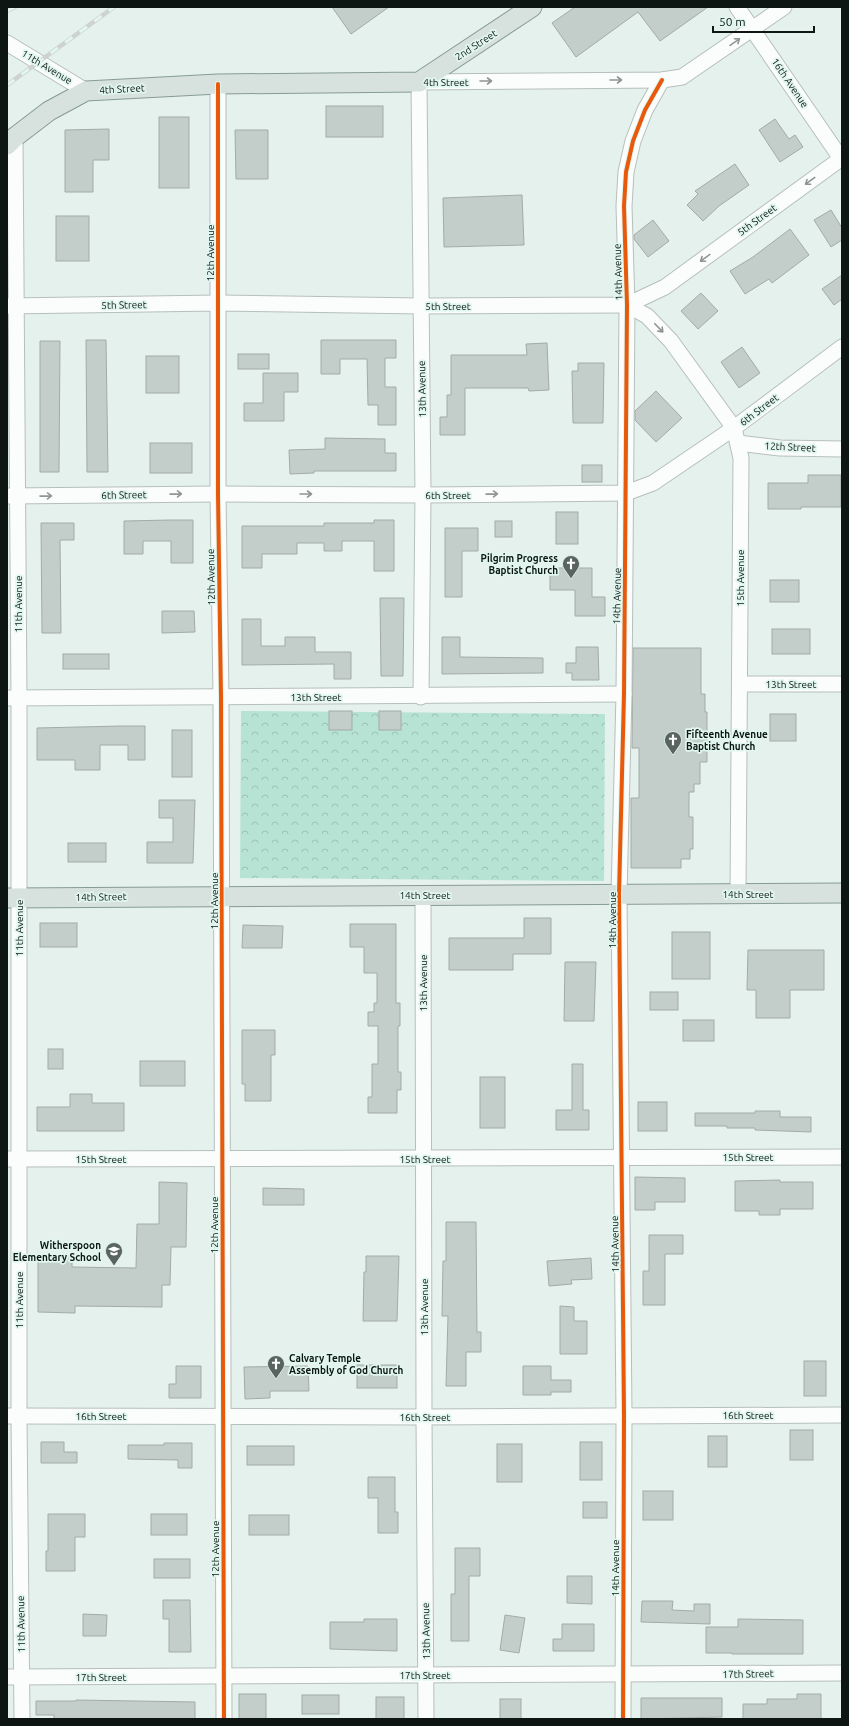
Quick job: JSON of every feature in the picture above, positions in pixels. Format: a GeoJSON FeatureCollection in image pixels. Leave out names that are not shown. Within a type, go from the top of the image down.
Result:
{"type":"FeatureCollection","features":[{"type":"Feature","properties":{"kind":"main road","name":"2nd Street"},"geometry":{"type":"LineString","coordinates":[[419,82],[532,7]]}},
{"type":"Feature","properties":{"kind":"main road","name":"4th Street"},"geometry":{"type":"LineString","coordinates":[[86,91],[218,84],[419,82]]}},
{"type":"Feature","properties":{"kind":"main road"},"geometry":{"type":"LineString","coordinates":[[11,141],[49,111],[86,91]]}},
{"type":"Feature","properties":{"kind":"main road","name":"14th Street"},"geometry":{"type":"LineString","coordinates":[[13,898],[422,894],[620,896],[842,893]]}},
{"type":"Feature","properties":{"kind":"street","name":"16th Avenue"},"geometry":{"type":"LineString","coordinates":[[737,7],[842,159]]}},
{"type":"Feature","properties":{"kind":"street","name":"4th Street"},"geometry":{"type":"LineString","coordinates":[[419,82],[662,80],[682,77],[784,7]]}},
{"type":"Feature","properties":{"kind":"street","name":"11th Avenue"},"geometry":{"type":"LineString","coordinates":[[7,43],[86,91]]}},
{"type":"Feature","properties":{"kind":"street","name":"14th Avenue"},"geometry":{"type":"LineString","coordinates":[[623,1719],[624,1415],[620,896],[626,493],[627,305],[624,206],[626,172],[633,141],[646,110],[662,80]]}},
{"type":"Feature","properties":{"kind":"street","name":"13th Avenue"},"geometry":{"type":"LineString","coordinates":[[419,82],[423,495],[421,697]]}},
{"type":"Feature","properties":{"kind":"street","name":"12th Avenue"},"geometry":{"type":"LineString","coordinates":[[218,84],[218,494],[222,896],[224,1719]]}},
{"type":"Feature","properties":{"kind":"street","name":"11th Avenue"},"geometry":{"type":"LineString","coordinates":[[11,141],[14,1677],[22,1719]]}},
{"type":"Feature","properties":{"kind":"street","name":"5th Street"},"geometry":{"type":"LineString","coordinates":[[11,306],[218,303],[421,306],[627,305],[665,287],[842,159]]}},
{"type":"Feature","properties":{"kind":"street","name":"15th Avenue"},"geometry":{"type":"LineString","coordinates":[[627,305],[647,316],[672,341],[734,428],[741,458],[738,894]]}},
{"type":"Feature","properties":{"kind":"street","name":"6th Street"},"geometry":{"type":"LineString","coordinates":[[12,496],[626,493],[653,484],[734,428],[842,347]]}},
{"type":"Feature","properties":{"kind":"street","name":"12th Street"},"geometry":{"type":"LineString","coordinates":[[738,444],[780,448],[842,449]]}},
{"type":"Feature","properties":{"kind":"street","name":"13th Street"},"geometry":{"type":"LineString","coordinates":[[740,684],[842,684]]}},
{"type":"Feature","properties":{"kind":"street","name":"13th Street"},"geometry":{"type":"LineString","coordinates":[[13,698],[221,696],[421,697],[624,694]]}},
{"type":"Feature","properties":{"kind":"street","name":"13th Avenue"},"geometry":{"type":"LineString","coordinates":[[422,894],[426,1719]]}},
{"type":"Feature","properties":{"kind":"street","name":"15th Street"},"geometry":{"type":"LineString","coordinates":[[13,1159],[842,1157]]}},
{"type":"Feature","properties":{"kind":"street","name":"16th Street"},"geometry":{"type":"LineString","coordinates":[[13,1416],[424,1417],[842,1415]]}},
{"type":"Feature","properties":{"kind":"street","name":"17th Street"},"geometry":{"type":"LineString","coordinates":[[14,1677],[842,1673]]}},
{"type":"Feature","properties":{"kind":"green space"},"geometry":{"type":"Polygon","coordinates":[[[241,711],[605,714],[604,881],[240,878],[241,711]]]}},
{"type":"Feature","properties":{"kind":"building"},"geometry":{"type":"Polygon","coordinates":[[[332,7],[389,7],[351,34],[332,7]]]}},
{"type":"Feature","properties":{"kind":"building"},"geometry":{"type":"Polygon","coordinates":[[[575,7],[708,7],[660,41],[638,12],[576,57],[552,23],[575,7]]]}},
{"type":"Feature","properties":{"kind":"building"},"geometry":{"type":"Polygon","coordinates":[[[326,106],[383,106],[383,137],[326,137],[326,106]]]}},
{"type":"Feature","properties":{"kind":"building"},"geometry":{"type":"Polygon","coordinates":[[[159,117],[189,117],[189,188],[159,188],[159,117]]]}},
{"type":"Feature","properties":{"kind":"building"},"geometry":{"type":"Polygon","coordinates":[[[775,119],[789,139],[795,135],[803,147],[780,162],[759,130],[775,119]]]}},
{"type":"Feature","properties":{"kind":"building"},"geometry":{"type":"Polygon","coordinates":[[[109,129],[109,160],[93,160],[93,192],[65,192],[65,130],[109,129]]]}},
{"type":"Feature","properties":{"kind":"building"},"geometry":{"type":"Polygon","coordinates":[[[235,130],[268,130],[268,179],[236,179],[235,130]]]}},
{"type":"Feature","properties":{"kind":"building"},"geometry":{"type":"Polygon","coordinates":[[[735,164],[749,185],[719,206],[703,221],[687,205],[698,194],[695,191],[735,164]]]}},
{"type":"Feature","properties":{"kind":"building"},"geometry":{"type":"Polygon","coordinates":[[[522,195],[524,245],[444,247],[443,198],[522,195]]]}},
{"type":"Feature","properties":{"kind":"building"},"geometry":{"type":"Polygon","coordinates":[[[831,210],[842,228],[842,240],[831,247],[814,220],[831,210]]]}},
{"type":"Feature","properties":{"kind":"building"},"geometry":{"type":"Polygon","coordinates":[[[56,216],[89,216],[89,261],[56,261],[56,216]]]}},
{"type":"Feature","properties":{"kind":"building"},"geometry":{"type":"Polygon","coordinates":[[[653,220],[669,241],[648,257],[634,239],[634,235],[653,220]]]}},
{"type":"Feature","properties":{"kind":"building"},"geometry":{"type":"Polygon","coordinates":[[[790,229],[809,255],[772,283],[769,279],[745,294],[730,271],[753,257],[790,229]]]}},
{"type":"Feature","properties":{"kind":"building"},"geometry":{"type":"Polygon","coordinates":[[[842,275],[842,299],[834,305],[822,289],[842,275]]]}},
{"type":"Feature","properties":{"kind":"building"},"geometry":{"type":"Polygon","coordinates":[[[701,293],[718,311],[698,329],[681,311],[701,293]]]}},
{"type":"Feature","properties":{"kind":"building"},"geometry":{"type":"Polygon","coordinates":[[[86,340],[106,340],[108,472],[87,472],[86,340]]]}},
{"type":"Feature","properties":{"kind":"building"},"geometry":{"type":"Polygon","coordinates":[[[321,340],[396,340],[396,358],[385,358],[385,387],[396,387],[396,425],[378,425],[378,405],[368,405],[367,359],[340,359],[340,374],[321,374],[321,340]]]}},
{"type":"Feature","properties":{"kind":"building"},"geometry":{"type":"Polygon","coordinates":[[[40,341],[60,341],[59,472],[40,472],[40,341]]]}},
{"type":"Feature","properties":{"kind":"building"},"geometry":{"type":"Polygon","coordinates":[[[547,343],[549,390],[529,391],[528,388],[465,388],[465,435],[440,435],[440,417],[447,417],[447,395],[451,395],[451,355],[527,355],[526,344],[547,343]]]}},
{"type":"Feature","properties":{"kind":"building"},"geometry":{"type":"Polygon","coordinates":[[[742,347],[760,373],[739,388],[721,362],[742,347]]]}},
{"type":"Feature","properties":{"kind":"building"},"geometry":{"type":"Polygon","coordinates":[[[238,354],[269,354],[269,369],[238,369],[238,354]]]}},
{"type":"Feature","properties":{"kind":"building"},"geometry":{"type":"Polygon","coordinates":[[[146,356],[179,356],[179,393],[146,393],[146,356]]]}},
{"type":"Feature","properties":{"kind":"building"},"geometry":{"type":"Polygon","coordinates":[[[578,363],[604,363],[603,423],[573,423],[572,371],[578,371],[578,363]]]}},
{"type":"Feature","properties":{"kind":"building"},"geometry":{"type":"Polygon","coordinates":[[[263,373],[298,373],[298,392],[284,392],[284,421],[244,421],[244,403],[263,403],[263,373]]]}},
{"type":"Feature","properties":{"kind":"building"},"geometry":{"type":"Polygon","coordinates":[[[656,391],[682,418],[656,442],[635,420],[635,411],[656,391]]]}},
{"type":"Feature","properties":{"kind":"building"},"geometry":{"type":"Polygon","coordinates":[[[325,438],[385,439],[385,453],[396,453],[396,471],[314,471],[314,473],[290,474],[289,450],[325,449],[325,438]]]}},
{"type":"Feature","properties":{"kind":"building"},"geometry":{"type":"Polygon","coordinates":[[[150,443],[192,443],[192,473],[150,473],[150,443]]]}},
{"type":"Feature","properties":{"kind":"building"},"geometry":{"type":"Polygon","coordinates":[[[582,465],[602,465],[602,482],[582,482],[582,465]]]}},
{"type":"Feature","properties":{"kind":"building"},"geometry":{"type":"Polygon","coordinates":[[[808,475],[841,475],[841,507],[768,509],[768,483],[808,483],[808,475]]]}},
{"type":"Feature","properties":{"kind":"building"},"geometry":{"type":"Polygon","coordinates":[[[556,512],[578,512],[578,544],[556,544],[556,512]]]}},
{"type":"Feature","properties":{"kind":"building"},"geometry":{"type":"Polygon","coordinates":[[[193,520],[193,563],[171,563],[171,541],[143,541],[143,554],[124,554],[124,521],[193,520]]]}},
{"type":"Feature","properties":{"kind":"building"},"geometry":{"type":"Polygon","coordinates":[[[374,520],[394,520],[394,571],[374,571],[374,541],[342,541],[342,551],[324,551],[324,543],[297,543],[297,554],[262,554],[262,568],[242,568],[242,526],[324,526],[324,523],[374,523],[374,520]]]}},
{"type":"Feature","properties":{"kind":"building"},"geometry":{"type":"Polygon","coordinates":[[[495,521],[512,521],[512,537],[495,537],[495,521]]]}},
{"type":"Feature","properties":{"kind":"building"},"geometry":{"type":"Polygon","coordinates":[[[41,523],[74,523],[74,540],[60,540],[61,633],[42,633],[41,523]]]}},
{"type":"Feature","properties":{"kind":"building"},"geometry":{"type":"Polygon","coordinates":[[[445,528],[478,528],[478,551],[462,551],[462,597],[445,597],[445,528]]]}},
{"type":"Feature","properties":{"kind":"building"},"geometry":{"type":"Polygon","coordinates":[[[550,568],[592,568],[592,597],[605,597],[605,616],[575,616],[575,590],[550,590],[550,568]]]}},
{"type":"Feature","properties":{"kind":"building"},"geometry":{"type":"Polygon","coordinates":[[[770,580],[799,580],[799,602],[770,602],[770,580]]]}},
{"type":"Feature","properties":{"kind":"building"},"geometry":{"type":"Polygon","coordinates":[[[380,598],[404,598],[403,676],[381,676],[380,598]]]}},
{"type":"Feature","properties":{"kind":"building"},"geometry":{"type":"Polygon","coordinates":[[[162,611],[194,611],[195,632],[162,633],[162,611]]]}},
{"type":"Feature","properties":{"kind":"building"},"geometry":{"type":"Polygon","coordinates":[[[242,619],[261,619],[261,646],[285,646],[285,637],[315,637],[315,652],[351,652],[351,679],[334,679],[334,664],[242,665],[242,619]]]}},
{"type":"Feature","properties":{"kind":"building"},"geometry":{"type":"Polygon","coordinates":[[[772,629],[810,629],[810,654],[772,654],[772,629]]]}},
{"type":"Feature","properties":{"kind":"building"},"geometry":{"type":"Polygon","coordinates":[[[442,637],[460,637],[460,657],[543,658],[543,673],[442,674],[442,637]]]}},
{"type":"Feature","properties":{"kind":"building"},"geometry":{"type":"Polygon","coordinates":[[[576,647],[598,647],[599,680],[572,680],[572,673],[566,673],[566,663],[576,663],[576,647]]]}},
{"type":"Feature","properties":{"kind":"building","name":"Fifteenth Avenue Baptist Church"},"geometry":{"type":"Polygon","coordinates":[[[633,648],[701,648],[701,694],[705,694],[705,712],[707,712],[707,762],[700,762],[700,784],[694,784],[694,792],[689,792],[689,817],[693,817],[693,849],[690,849],[690,859],[681,859],[681,868],[631,868],[631,798],[639,798],[639,748],[632,748],[633,648]]]}},
{"type":"Feature","properties":{"kind":"building"},"geometry":{"type":"Polygon","coordinates":[[[63,654],[109,654],[109,669],[63,669],[63,654]]]}},
{"type":"Feature","properties":{"kind":"building"},"geometry":{"type":"Polygon","coordinates":[[[329,711],[352,711],[352,730],[329,730],[329,711]]]}},
{"type":"Feature","properties":{"kind":"building"},"geometry":{"type":"Polygon","coordinates":[[[379,711],[401,711],[401,730],[379,730],[379,711]]]}},
{"type":"Feature","properties":{"kind":"building"},"geometry":{"type":"Polygon","coordinates":[[[770,714],[796,714],[796,741],[770,741],[770,714]]]}},
{"type":"Feature","properties":{"kind":"building"},"geometry":{"type":"Polygon","coordinates":[[[145,726],[145,760],[128,760],[128,745],[100,745],[100,770],[75,770],[75,760],[37,760],[37,728],[145,726]]]}},
{"type":"Feature","properties":{"kind":"building"},"geometry":{"type":"Polygon","coordinates":[[[172,730],[192,730],[192,777],[172,777],[172,730]]]}},
{"type":"Feature","properties":{"kind":"building"},"geometry":{"type":"Polygon","coordinates":[[[159,800],[195,800],[193,863],[147,863],[147,842],[173,842],[173,818],[159,818],[159,800]]]}},
{"type":"Feature","properties":{"kind":"building"},"geometry":{"type":"Polygon","coordinates":[[[68,843],[106,843],[106,862],[68,862],[68,843]]]}},
{"type":"Feature","properties":{"kind":"building"},"geometry":{"type":"Polygon","coordinates":[[[524,918],[551,918],[551,954],[513,954],[513,970],[449,970],[449,938],[524,938],[524,918]]]}},
{"type":"Feature","properties":{"kind":"building"},"geometry":{"type":"Polygon","coordinates":[[[40,923],[77,923],[77,947],[40,947],[40,923]]]}},
{"type":"Feature","properties":{"kind":"building"},"geometry":{"type":"Polygon","coordinates":[[[350,924],[396,924],[396,1003],[400,1003],[400,1026],[398,1026],[398,1072],[401,1072],[401,1090],[397,1090],[397,1113],[368,1113],[368,1097],[372,1097],[372,1064],[378,1064],[378,1026],[368,1026],[368,1012],[374,1012],[374,1003],[377,1003],[377,973],[364,973],[364,947],[350,947],[350,924]]]}},
{"type":"Feature","properties":{"kind":"building"},"geometry":{"type":"Polygon","coordinates":[[[243,925],[283,926],[282,948],[242,948],[243,925]]]}},
{"type":"Feature","properties":{"kind":"building"},"geometry":{"type":"Polygon","coordinates":[[[672,932],[710,932],[710,979],[672,979],[672,932]]]}},
{"type":"Feature","properties":{"kind":"building"},"geometry":{"type":"Polygon","coordinates":[[[748,950],[824,950],[824,990],[790,990],[790,1018],[756,1018],[756,990],[747,990],[748,950]]]}},
{"type":"Feature","properties":{"kind":"building"},"geometry":{"type":"Polygon","coordinates":[[[565,962],[596,962],[594,1021],[564,1021],[565,962]]]}},
{"type":"Feature","properties":{"kind":"building"},"geometry":{"type":"Polygon","coordinates":[[[650,992],[678,992],[678,1010],[650,1010],[650,992]]]}},
{"type":"Feature","properties":{"kind":"building"},"geometry":{"type":"Polygon","coordinates":[[[683,1020],[714,1020],[714,1041],[683,1041],[683,1020]]]}},
{"type":"Feature","properties":{"kind":"building"},"geometry":{"type":"Polygon","coordinates":[[[242,1030],[275,1030],[275,1055],[271,1055],[271,1101],[245,1101],[245,1084],[242,1084],[242,1030]]]}},
{"type":"Feature","properties":{"kind":"building"},"geometry":{"type":"Polygon","coordinates":[[[48,1049],[63,1049],[63,1069],[48,1069],[48,1049]]]}},
{"type":"Feature","properties":{"kind":"building"},"geometry":{"type":"Polygon","coordinates":[[[140,1061],[185,1061],[185,1086],[140,1086],[140,1061]]]}},
{"type":"Feature","properties":{"kind":"building"},"geometry":{"type":"Polygon","coordinates":[[[572,1064],[583,1064],[583,1110],[589,1110],[589,1130],[556,1130],[556,1110],[572,1110],[572,1064]]]}},
{"type":"Feature","properties":{"kind":"building"},"geometry":{"type":"Polygon","coordinates":[[[480,1077],[505,1077],[505,1128],[480,1128],[480,1077]]]}},
{"type":"Feature","properties":{"kind":"building"},"geometry":{"type":"Polygon","coordinates":[[[70,1094],[92,1094],[92,1103],[124,1103],[124,1131],[37,1131],[37,1107],[70,1107],[70,1094]]]}},
{"type":"Feature","properties":{"kind":"building"},"geometry":{"type":"Polygon","coordinates":[[[638,1102],[667,1102],[667,1131],[638,1131],[638,1102]]]}},
{"type":"Feature","properties":{"kind":"building"},"geometry":{"type":"Polygon","coordinates":[[[755,1111],[780,1111],[780,1117],[811,1117],[811,1132],[755,1130],[755,1128],[727,1128],[727,1126],[695,1126],[695,1113],[755,1113],[755,1111]]]}},
{"type":"Feature","properties":{"kind":"building"},"geometry":{"type":"Polygon","coordinates":[[[635,1177],[685,1178],[685,1202],[655,1202],[655,1210],[635,1210],[635,1177]]]}},
{"type":"Feature","properties":{"kind":"building"},"geometry":{"type":"Polygon","coordinates":[[[780,1180],[780,1182],[813,1182],[813,1209],[780,1209],[780,1215],[759,1215],[759,1211],[735,1211],[735,1181],[780,1180]]]}},
{"type":"Feature","properties":{"kind":"building"},"geometry":{"type":"Polygon","coordinates":[[[159,1182],[187,1183],[186,1247],[171,1247],[170,1285],[162,1285],[162,1307],[75,1306],[75,1313],[38,1312],[38,1255],[72,1256],[72,1267],[136,1268],[137,1224],[159,1224],[159,1182]]]}},
{"type":"Feature","properties":{"kind":"building"},"geometry":{"type":"Polygon","coordinates":[[[263,1188],[304,1189],[304,1205],[263,1205],[263,1188]]]}},
{"type":"Feature","properties":{"kind":"building"},"geometry":{"type":"Polygon","coordinates":[[[446,1222],[476,1222],[477,1332],[481,1332],[481,1352],[466,1352],[466,1386],[446,1386],[448,1316],[442,1316],[443,1261],[446,1261],[446,1222]]]}},
{"type":"Feature","properties":{"kind":"building"},"geometry":{"type":"Polygon","coordinates":[[[649,1235],[683,1235],[683,1254],[665,1254],[665,1305],[643,1305],[643,1271],[649,1271],[649,1235]]]}},
{"type":"Feature","properties":{"kind":"building"},"geometry":{"type":"Polygon","coordinates":[[[366,1256],[399,1256],[397,1321],[363,1321],[364,1272],[366,1272],[366,1256]]]}},
{"type":"Feature","properties":{"kind":"building"},"geometry":{"type":"Polygon","coordinates":[[[591,1258],[592,1279],[571,1280],[572,1284],[549,1286],[547,1261],[591,1258]]]}},
{"type":"Feature","properties":{"kind":"building"},"geometry":{"type":"Polygon","coordinates":[[[560,1306],[574,1307],[574,1321],[587,1321],[587,1354],[560,1354],[560,1306]]]}},
{"type":"Feature","properties":{"kind":"building"},"geometry":{"type":"Polygon","coordinates":[[[804,1361],[826,1361],[826,1396],[804,1396],[804,1361]]]}},
{"type":"Feature","properties":{"kind":"building"},"geometry":{"type":"Polygon","coordinates":[[[357,1365],[397,1365],[397,1388],[357,1388],[357,1365]]]}},
{"type":"Feature","properties":{"kind":"building"},"geometry":{"type":"Polygon","coordinates":[[[176,1366],[201,1366],[201,1398],[169,1398],[169,1384],[176,1384],[176,1366]]]}},
{"type":"Feature","properties":{"kind":"building","name":"Calvary Temple Assembly of God Church"},"geometry":{"type":"Polygon","coordinates":[[[308,1366],[309,1391],[270,1391],[270,1398],[245,1399],[244,1367],[308,1366]]]}},
{"type":"Feature","properties":{"kind":"building"},"geometry":{"type":"Polygon","coordinates":[[[523,1366],[551,1366],[551,1380],[571,1380],[571,1392],[551,1392],[551,1395],[523,1395],[523,1366]]]}},
{"type":"Feature","properties":{"kind":"building"},"geometry":{"type":"Polygon","coordinates":[[[790,1430],[813,1430],[813,1460],[790,1460],[790,1430]]]}},
{"type":"Feature","properties":{"kind":"building"},"geometry":{"type":"Polygon","coordinates":[[[708,1436],[727,1436],[727,1467],[708,1467],[708,1436]]]}},
{"type":"Feature","properties":{"kind":"building"},"geometry":{"type":"Polygon","coordinates":[[[41,1442],[64,1442],[64,1452],[77,1452],[77,1463],[41,1463],[41,1442]]]}},
{"type":"Feature","properties":{"kind":"building"},"geometry":{"type":"Polygon","coordinates":[[[580,1442],[602,1442],[602,1480],[580,1480],[580,1442]]]}},
{"type":"Feature","properties":{"kind":"building"},"geometry":{"type":"Polygon","coordinates":[[[164,1443],[192,1443],[192,1468],[178,1468],[178,1460],[128,1459],[128,1445],[164,1445],[164,1443]]]}},
{"type":"Feature","properties":{"kind":"building"},"geometry":{"type":"Polygon","coordinates":[[[497,1444],[522,1444],[522,1482],[497,1482],[497,1444]]]}},
{"type":"Feature","properties":{"kind":"building"},"geometry":{"type":"Polygon","coordinates":[[[247,1446],[294,1446],[294,1465],[247,1465],[247,1446]]]}},
{"type":"Feature","properties":{"kind":"building"},"geometry":{"type":"Polygon","coordinates":[[[368,1477],[395,1477],[395,1512],[398,1512],[398,1533],[378,1533],[378,1498],[368,1498],[368,1477]]]}},
{"type":"Feature","properties":{"kind":"building"},"geometry":{"type":"Polygon","coordinates":[[[643,1491],[673,1491],[673,1520],[643,1520],[643,1491]]]}},
{"type":"Feature","properties":{"kind":"building"},"geometry":{"type":"Polygon","coordinates":[[[583,1502],[607,1502],[607,1518],[583,1518],[583,1502]]]}},
{"type":"Feature","properties":{"kind":"building"},"geometry":{"type":"Polygon","coordinates":[[[48,1514],[85,1514],[85,1537],[75,1537],[75,1571],[46,1571],[46,1551],[48,1551],[48,1514]]]}},
{"type":"Feature","properties":{"kind":"building"},"geometry":{"type":"Polygon","coordinates":[[[151,1514],[187,1514],[187,1535],[151,1535],[151,1514]]]}},
{"type":"Feature","properties":{"kind":"building"},"geometry":{"type":"Polygon","coordinates":[[[249,1515],[289,1515],[289,1535],[249,1535],[249,1515]]]}},
{"type":"Feature","properties":{"kind":"building"},"geometry":{"type":"Polygon","coordinates":[[[455,1548],[480,1548],[480,1576],[469,1576],[469,1641],[451,1641],[451,1594],[455,1594],[455,1548]]]}},
{"type":"Feature","properties":{"kind":"building"},"geometry":{"type":"Polygon","coordinates":[[[154,1559],[190,1559],[190,1578],[154,1578],[154,1559]]]}},
{"type":"Feature","properties":{"kind":"building"},"geometry":{"type":"Polygon","coordinates":[[[567,1576],[592,1576],[592,1604],[567,1603],[567,1576]]]}},
{"type":"Feature","properties":{"kind":"building"},"geometry":{"type":"Polygon","coordinates":[[[163,1600],[190,1600],[191,1652],[169,1652],[169,1619],[163,1619],[163,1600]]]}},
{"type":"Feature","properties":{"kind":"building"},"geometry":{"type":"Polygon","coordinates":[[[642,1601],[673,1601],[672,1610],[694,1611],[694,1604],[710,1604],[710,1624],[641,1622],[642,1601]]]}},
{"type":"Feature","properties":{"kind":"building"},"geometry":{"type":"Polygon","coordinates":[[[83,1614],[107,1615],[106,1636],[83,1636],[83,1614]]]}},
{"type":"Feature","properties":{"kind":"building"},"geometry":{"type":"Polygon","coordinates":[[[505,1615],[525,1618],[519,1653],[500,1650],[505,1615]]]}},
{"type":"Feature","properties":{"kind":"building"},"geometry":{"type":"Polygon","coordinates":[[[364,1619],[397,1619],[397,1651],[330,1649],[330,1622],[364,1622],[364,1619]]]}},
{"type":"Feature","properties":{"kind":"building"},"geometry":{"type":"Polygon","coordinates":[[[738,1619],[803,1620],[803,1654],[706,1653],[706,1627],[738,1627],[738,1619]]]}},
{"type":"Feature","properties":{"kind":"building"},"geometry":{"type":"Polygon","coordinates":[[[562,1624],[594,1624],[594,1651],[553,1651],[553,1639],[562,1639],[562,1624]]]}},
{"type":"Feature","properties":{"kind":"building"},"geometry":{"type":"Polygon","coordinates":[[[239,1694],[266,1694],[266,1719],[239,1719],[239,1694]]]}},
{"type":"Feature","properties":{"kind":"building"},"geometry":{"type":"Polygon","coordinates":[[[797,1694],[821,1694],[821,1719],[743,1719],[743,1704],[767,1704],[767,1699],[797,1699],[797,1694]]]}},
{"type":"Feature","properties":{"kind":"building"},"geometry":{"type":"Polygon","coordinates":[[[302,1695],[339,1695],[339,1714],[302,1714],[302,1695]]]}},
{"type":"Feature","properties":{"kind":"building"},"geometry":{"type":"Polygon","coordinates":[[[376,1697],[404,1697],[404,1719],[376,1719],[376,1697]]]}},
{"type":"Feature","properties":{"kind":"building"},"geometry":{"type":"Polygon","coordinates":[[[641,1698],[722,1698],[722,1717],[641,1719],[641,1698]]]}},
{"type":"Feature","properties":{"kind":"building"},"geometry":{"type":"Polygon","coordinates":[[[500,1699],[521,1699],[521,1719],[500,1719],[500,1699]]]}},
{"type":"Feature","properties":{"kind":"building"},"geometry":{"type":"Polygon","coordinates":[[[76,1700],[195,1702],[195,1719],[54,1719],[54,1715],[36,1715],[36,1701],[76,1700]]]}},
{"type":"Feature","properties":{"kind":"railway"},"geometry":{"type":"LineString","coordinates":[[7,11],[15,7]]}},
{"type":"Feature","properties":{"kind":"railway"},"geometry":{"type":"LineString","coordinates":[[7,85],[114,7]]}},
{"type":"Feature","properties":{"kind":"cycle path"},"geometry":{"type":"LineString","coordinates":[[623,1719],[624,1415],[619,895],[624,694],[627,305],[624,206],[626,172],[633,141],[645,110],[662,80]]}},
{"type":"Feature","properties":{"kind":"cycle path"},"geometry":{"type":"LineString","coordinates":[[218,84],[218,494],[221,697],[224,1719]]}},
{"type":"Feature","properties":{"kind":"place","name":"Pilgrim Progress Baptist Church"},"geometry":{"type":"Point","coordinates":[571,579]}},
{"type":"Feature","properties":{"kind":"place","name":"Fifteenth Avenue Baptist Church"},"geometry":{"type":"Point","coordinates":[673,755]}},
{"type":"Feature","properties":{"kind":"place","name":"Witherspoon Elementary School"},"geometry":{"type":"Point","coordinates":[114,1266]}},
{"type":"Feature","properties":{"kind":"place","name":"Calvary Temple Assembly of God Church"},"geometry":{"type":"Point","coordinates":[276,1379]}}]}
